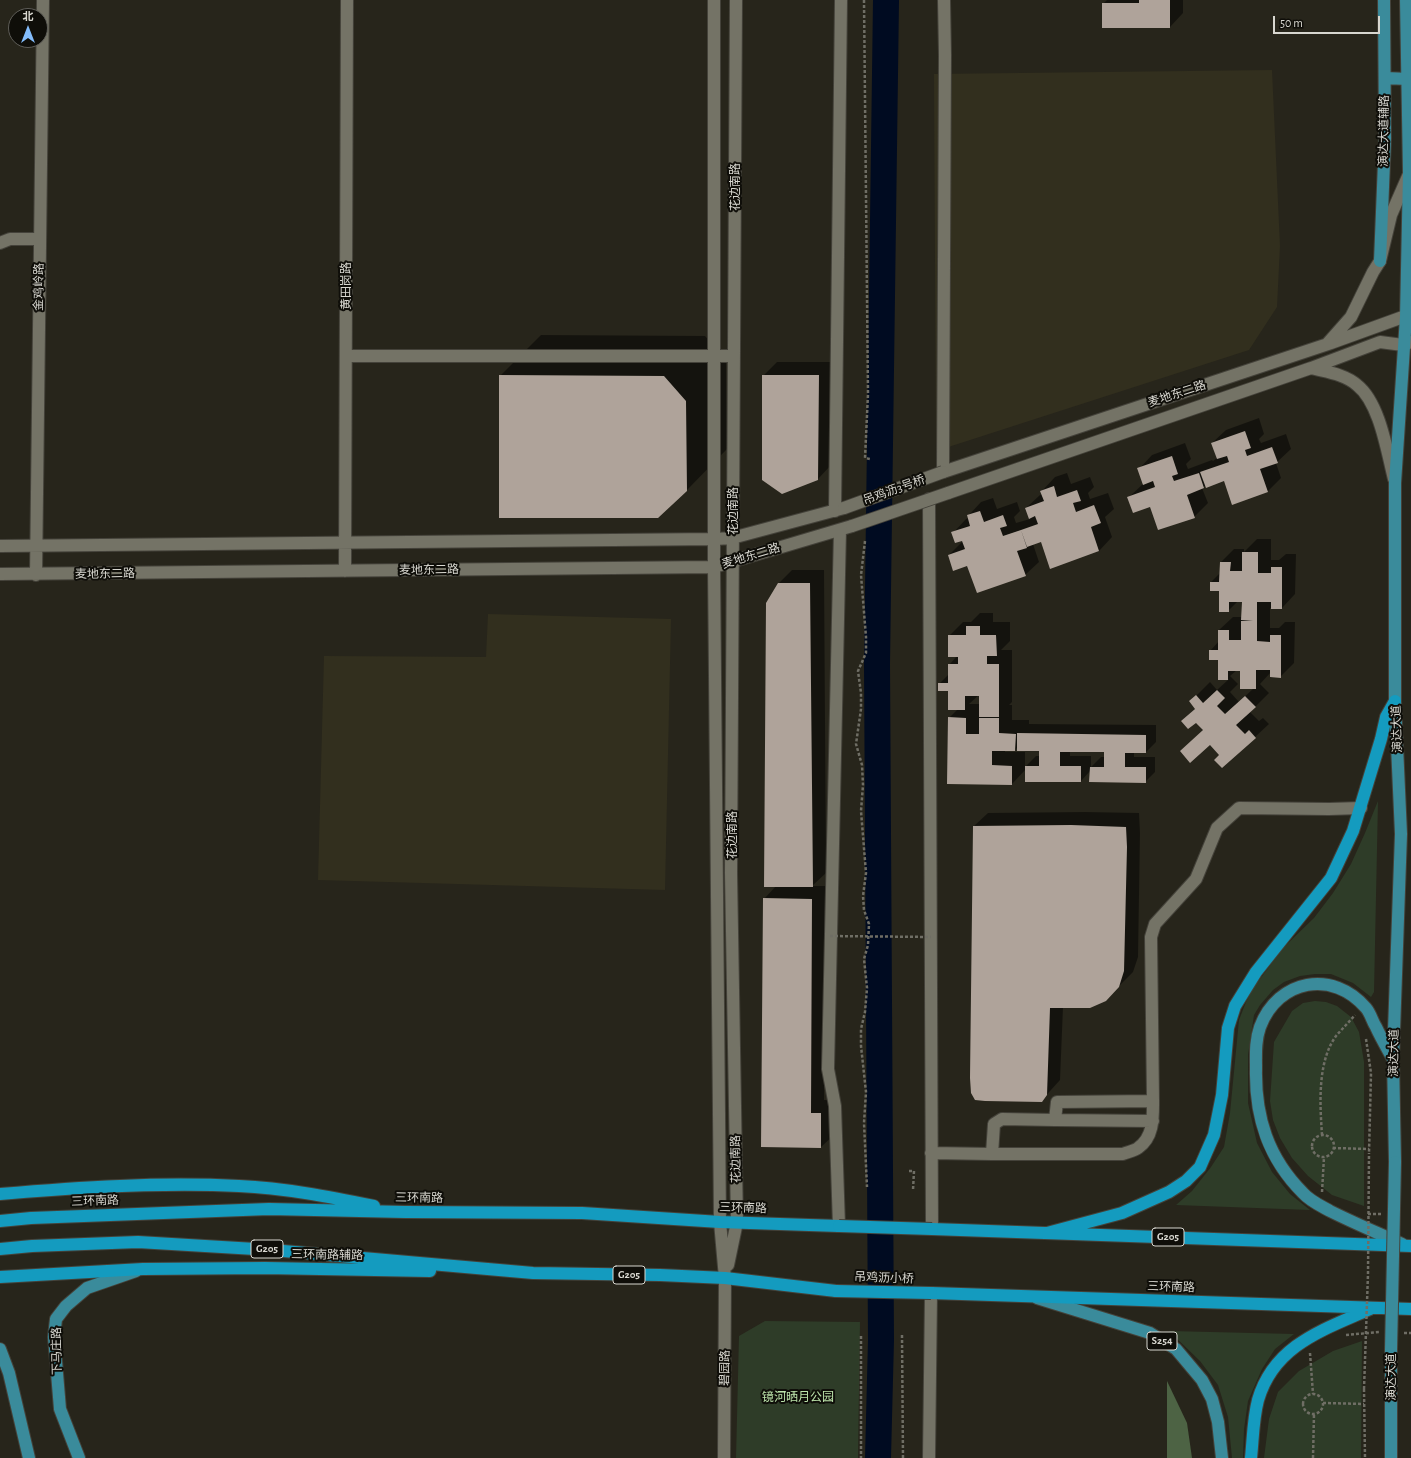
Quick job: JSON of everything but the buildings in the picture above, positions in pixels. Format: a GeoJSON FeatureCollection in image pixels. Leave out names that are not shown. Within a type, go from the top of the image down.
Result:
{"type":"FeatureCollection","features":[{"type":"Feature","properties":{"kind":"highway"},"geometry":{"type":"LineString","coordinates":[[1047,1233],[1122,1213],[1169,1192],[1186,1181],[1200,1167],[1214,1135],[1222,1096],[1228,1028],[1235,1006],[1256,972],[1331,878],[1353,831],[1381,739],[1386,717],[1396,701]]}},
{"type":"Feature","properties":{"kind":"highway"},"geometry":{"type":"LineString","coordinates":[[0,1194],[59,1189],[141,1185],[240,1186],[316,1194],[405,1212]]}},
{"type":"Feature","properties":{"kind":"highway","name":"三环南路"},"geometry":{"type":"LineString","coordinates":[[0,1221],[31,1218],[270,1209],[405,1212],[582,1213],[720,1222],[838,1226]]}},
{"type":"Feature","properties":{"kind":"highway","name":"G205"},"geometry":{"type":"LineString","coordinates":[[838,1226],[1408,1246]]}},
{"type":"Feature","properties":{"kind":"highway","name":"G205"},"geometry":{"type":"LineString","coordinates":[[0,1249],[32,1246],[138,1242],[272,1250],[533,1273],[660,1275],[725,1278]]}},
{"type":"Feature","properties":{"kind":"highway","name":"三环南路辅路"},"geometry":{"type":"LineString","coordinates":[[0,1277],[143,1269],[265,1268],[533,1273]]}},
{"type":"Feature","properties":{"kind":"highway","name":"吊鸡沥小桥"},"geometry":{"type":"LineString","coordinates":[[725,1278],[836,1291],[931,1293]]}},
{"type":"Feature","properties":{"kind":"highway","name":"三环南路"},"geometry":{"type":"LineString","coordinates":[[931,1293],[1411,1309]]}},
{"type":"Feature","properties":{"kind":"highway"},"geometry":{"type":"LineString","coordinates":[[1251,1458],[1255,1417],[1259,1399],[1271,1372],[1283,1356],[1318,1332],[1373,1308]]}},
{"type":"Feature","properties":{"kind":"main road","name":"演达大道辅路"},"geometry":{"type":"LineString","coordinates":[[1380,261],[1385,138],[1384,0]]}},
{"type":"Feature","properties":{"kind":"main road","name":"演达大道"},"geometry":{"type":"LineString","coordinates":[[1391,1458],[1390,1394],[1396,1162],[1393,1059],[1401,834],[1396,701],[1395,483],[1408,315],[1410,152],[1406,0]]}},
{"type":"Feature","properties":{"kind":"main road"},"geometry":{"type":"LineString","coordinates":[[1385,78],[1408,79]]}},
{"type":"Feature","properties":{"kind":"main road"},"geometry":{"type":"LineString","coordinates":[[1393,1059],[1375,1026],[1370,1013],[1352,994],[1335,986],[1320,983],[1305,984],[1279,998],[1268,1011],[1260,1028],[1256,1045],[1256,1082],[1263,1129],[1271,1151],[1303,1193],[1316,1203],[1350,1221],[1408,1246]]}},
{"type":"Feature","properties":{"kind":"main road","name":"下马庄路"},"geometry":{"type":"LineString","coordinates":[[79,1458],[60,1409],[54,1337],[56,1319],[66,1306],[86,1288],[143,1269]]}},
{"type":"Feature","properties":{"kind":"main road","name":"S254"},"geometry":{"type":"LineString","coordinates":[[1032,1297],[1150,1333],[1176,1349],[1202,1380],[1212,1399],[1218,1422],[1222,1458]]}},
{"type":"Feature","properties":{"kind":"main road"},"geometry":{"type":"LineString","coordinates":[[0,1349],[10,1373],[28,1458]]}},
{"type":"Feature","properties":{"kind":"street","name":"金鸡岭路"},"geometry":{"type":"LineString","coordinates":[[36,574],[43,0]]}},
{"type":"Feature","properties":{"kind":"street","name":"黄田岗路"},"geometry":{"type":"LineString","coordinates":[[346,571],[347,0]]}},
{"type":"Feature","properties":{"kind":"street","name":"花边南路"},"geometry":{"type":"LineString","coordinates":[[714,0],[714,567],[720,1222],[725,1278]]}},
{"type":"Feature","properties":{"kind":"street","name":"花边南路"},"geometry":{"type":"LineString","coordinates":[[725,1278],[738,1222],[731,873],[736,0]]}},
{"type":"Feature","properties":{"kind":"street"},"geometry":{"type":"LineString","coordinates":[[840,509],[842,0]]}},
{"type":"Feature","properties":{"kind":"street"},"geometry":{"type":"LineString","coordinates":[[943,472],[946,55],[944,0]]}},
{"type":"Feature","properties":{"kind":"street"},"geometry":{"type":"LineString","coordinates":[[1328,344],[1351,316],[1369,278],[1380,261],[1391,215],[1409,173]]}},
{"type":"Feature","properties":{"kind":"street"},"geometry":{"type":"LineString","coordinates":[[0,243],[10,239],[40,239]]}},
{"type":"Feature","properties":{"kind":"street","name":"麦地东二路"},"geometry":{"type":"LineString","coordinates":[[943,472],[1328,344],[1408,315]]}},
{"type":"Feature","properties":{"kind":"street","name":"麦地东二路"},"geometry":{"type":"LineString","coordinates":[[948,493],[1311,368],[1380,342],[1407,343]]}},
{"type":"Feature","properties":{"kind":"street"},"geometry":{"type":"LineString","coordinates":[[346,356],[734,356]]}},
{"type":"Feature","properties":{"kind":"street"},"geometry":{"type":"LineString","coordinates":[[1311,368],[1343,377],[1357,384],[1369,397],[1377,416],[1395,483]]}},
{"type":"Feature","properties":{"kind":"street","name":"吊鸡沥3号桥"},"geometry":{"type":"LineString","coordinates":[[840,509],[943,472]]}},
{"type":"Feature","properties":{"kind":"street","name":"吊鸡沥3号桥"},"geometry":{"type":"LineString","coordinates":[[852,526],[948,493]]}},
{"type":"Feature","properties":{"kind":"street"},"geometry":{"type":"LineString","coordinates":[[929,499],[932,1229]]}},
{"type":"Feature","properties":{"kind":"street","name":"麦地东二路"},"geometry":{"type":"LineString","coordinates":[[0,546],[346,544],[715,539],[732,538],[840,509]]}},
{"type":"Feature","properties":{"kind":"street","name":"麦地东二路"},"geometry":{"type":"LineString","coordinates":[[0,574],[714,567],[852,526]]}},
{"type":"Feature","properties":{"kind":"street"},"geometry":{"type":"LineString","coordinates":[[838,1226],[835,1106],[828,1069],[840,530]]}},
{"type":"Feature","properties":{"kind":"street"},"geometry":{"type":"LineString","coordinates":[[931,1153],[1123,1154],[1138,1148],[1147,1138],[1153,1121],[1151,937],[1155,924],[1196,879],[1217,828],[1239,808],[1361,808]]}},
{"type":"Feature","properties":{"kind":"street"},"geometry":{"type":"LineString","coordinates":[[1055,1120],[1057,1102],[1153,1101]]}},
{"type":"Feature","properties":{"kind":"street"},"geometry":{"type":"LineString","coordinates":[[992,1154],[994,1124],[1002,1119],[1153,1121]]}},
{"type":"Feature","properties":{"kind":"street","name":"碧园路"},"geometry":{"type":"LineString","coordinates":[[724,1458],[725,1278]]}},
{"type":"Feature","properties":{"kind":"street"},"geometry":{"type":"LineString","coordinates":[[929,1458],[931,1293]]}},
{"type":"Feature","properties":{"kind":"path"},"geometry":{"type":"LineString","coordinates":[[864,0],[868,394],[865,458],[870,459]]}},
{"type":"Feature","properties":{"kind":"path"},"geometry":{"type":"LineString","coordinates":[[865,541],[861,575],[866,653],[858,671],[861,693],[861,709],[856,744],[862,765],[863,785],[861,811],[866,873],[863,896],[864,910],[869,924],[868,945],[864,958],[867,988],[865,1012],[861,1029],[861,1046],[866,1092],[864,1123],[867,1187]]}},
{"type":"Feature","properties":{"kind":"path"},"geometry":{"type":"LineString","coordinates":[[830,936],[930,937]]}},
{"type":"Feature","properties":{"kind":"path"},"geometry":{"type":"LineString","coordinates":[[1351,1011],[1359,1021]]}},
{"type":"Feature","properties":{"kind":"path"},"geometry":{"type":"LineString","coordinates":[[1322,1135],[1320,1114],[1322,1070],[1327,1054],[1336,1037],[1355,1016]]}},
{"type":"Feature","properties":{"kind":"path"},"geometry":{"type":"LineString","coordinates":[[1364,1033],[1367,1040],[1371,1073],[1368,1274],[1364,1389],[1365,1458]]}},
{"type":"Feature","properties":{"kind":"path"},"geometry":{"type":"LineString","coordinates":[[1322,1135],[1331,1139],[1333,1148],[1330,1154],[1324,1157],[1314,1152],[1312,1145],[1315,1138],[1322,1135]]}},
{"type":"Feature","properties":{"kind":"path"},"geometry":{"type":"LineString","coordinates":[[1333,1148],[1369,1149]]}},
{"type":"Feature","properties":{"kind":"path"},"geometry":{"type":"LineString","coordinates":[[1321,1194],[1324,1157]]}},
{"type":"Feature","properties":{"kind":"path"},"geometry":{"type":"LineString","coordinates":[[909,1171],[914,1171],[913,1190]]}},
{"type":"Feature","properties":{"kind":"path"},"geometry":{"type":"LineString","coordinates":[[1315,1190],[1326,1196]]}},
{"type":"Feature","properties":{"kind":"path"},"geometry":{"type":"LineString","coordinates":[[1362,1212],[1368,1214],[1384,1214]]}},
{"type":"Feature","properties":{"kind":"path"},"geometry":{"type":"LineString","coordinates":[[1341,1336],[1347,1334],[1382,1332]]}},
{"type":"Feature","properties":{"kind":"path"},"geometry":{"type":"LineString","coordinates":[[1396,1333],[1411,1333]]}},
{"type":"Feature","properties":{"kind":"path"},"geometry":{"type":"LineString","coordinates":[[902,1335],[903,1458]]}},
{"type":"Feature","properties":{"kind":"path"},"geometry":{"type":"LineString","coordinates":[[861,1336],[861,1458]]}},
{"type":"Feature","properties":{"kind":"path"},"geometry":{"type":"LineString","coordinates":[[1305,1357],[1310,1353],[1313,1394]]}},
{"type":"Feature","properties":{"kind":"path"},"geometry":{"type":"LineString","coordinates":[[1313,1394],[1320,1397],[1323,1403],[1321,1410],[1314,1414],[1306,1412],[1302,1403],[1305,1397],[1313,1394]]}},
{"type":"Feature","properties":{"kind":"path"},"geometry":{"type":"LineString","coordinates":[[1323,1403],[1364,1404]]}},
{"type":"Feature","properties":{"kind":"path"},"geometry":{"type":"LineString","coordinates":[[1313,1458],[1314,1414]]}},
{"type":"Feature","properties":{"kind":"shaded area"},"geometry":{"type":"Polygon","coordinates":[[[1272,70],[1280,246],[1277,307],[1249,350],[936,451],[934,74],[1272,70]]]}},
{"type":"Feature","properties":{"kind":"shaded area"},"geometry":{"type":"Polygon","coordinates":[[[488,614],[671,619],[665,890],[318,880],[324,656],[486,657],[488,614]]]}},
{"type":"Feature","properties":{"kind":"green space"},"geometry":{"type":"Polygon","coordinates":[[[1378,801],[1374,992],[1371,997],[1353,983],[1331,974],[1300,976],[1284,982],[1273,990],[1260,1005],[1254,1015],[1248,1055],[1248,1103],[1257,1143],[1272,1172],[1290,1194],[1310,1210],[1176,1205],[1192,1191],[1211,1167],[1224,1147],[1230,1113],[1239,1020],[1246,1002],[1254,987],[1283,948],[1314,918],[1333,893],[1351,864],[1378,801]]]}},
{"type":"Feature","properties":{"kind":"green space"},"geometry":{"type":"Polygon","coordinates":[[[1315,1001],[1326,1002],[1337,1006],[1351,1017],[1359,1032],[1364,1062],[1364,1206],[1332,1195],[1308,1176],[1292,1158],[1280,1138],[1273,1120],[1270,1101],[1274,1042],[1292,1011],[1303,1003],[1315,1001]]]}},
{"type":"Feature","properties":{"kind":"green space","name":"镜河晒月公园"},"geometry":{"type":"Polygon","coordinates":[[[765,1321],[860,1322],[858,1458],[736,1458],[739,1336],[765,1321]]]}},
{"type":"Feature","properties":{"kind":"green space"},"geometry":{"type":"Polygon","coordinates":[[[1169,1331],[1294,1334],[1275,1349],[1262,1369],[1248,1401],[1244,1429],[1243,1458],[1232,1458],[1228,1417],[1218,1385],[1200,1361],[1169,1331]]]}},
{"type":"Feature","properties":{"kind":"green space"},"geometry":{"type":"Polygon","coordinates":[[[1362,1341],[1361,1458],[1264,1458],[1269,1419],[1278,1392],[1299,1371],[1333,1351],[1362,1341]]]}},
{"type":"Feature","properties":{"kind":"green space"},"geometry":{"type":"Polygon","coordinates":[[[1167,1381],[1187,1423],[1192,1458],[1167,1458],[1167,1381]]]}},
{"type":"Feature","properties":{"kind":"waterway"},"geometry":{"type":"LineString","coordinates":[[878,1458],[881,1340],[877,664],[886,0]]}}]}
